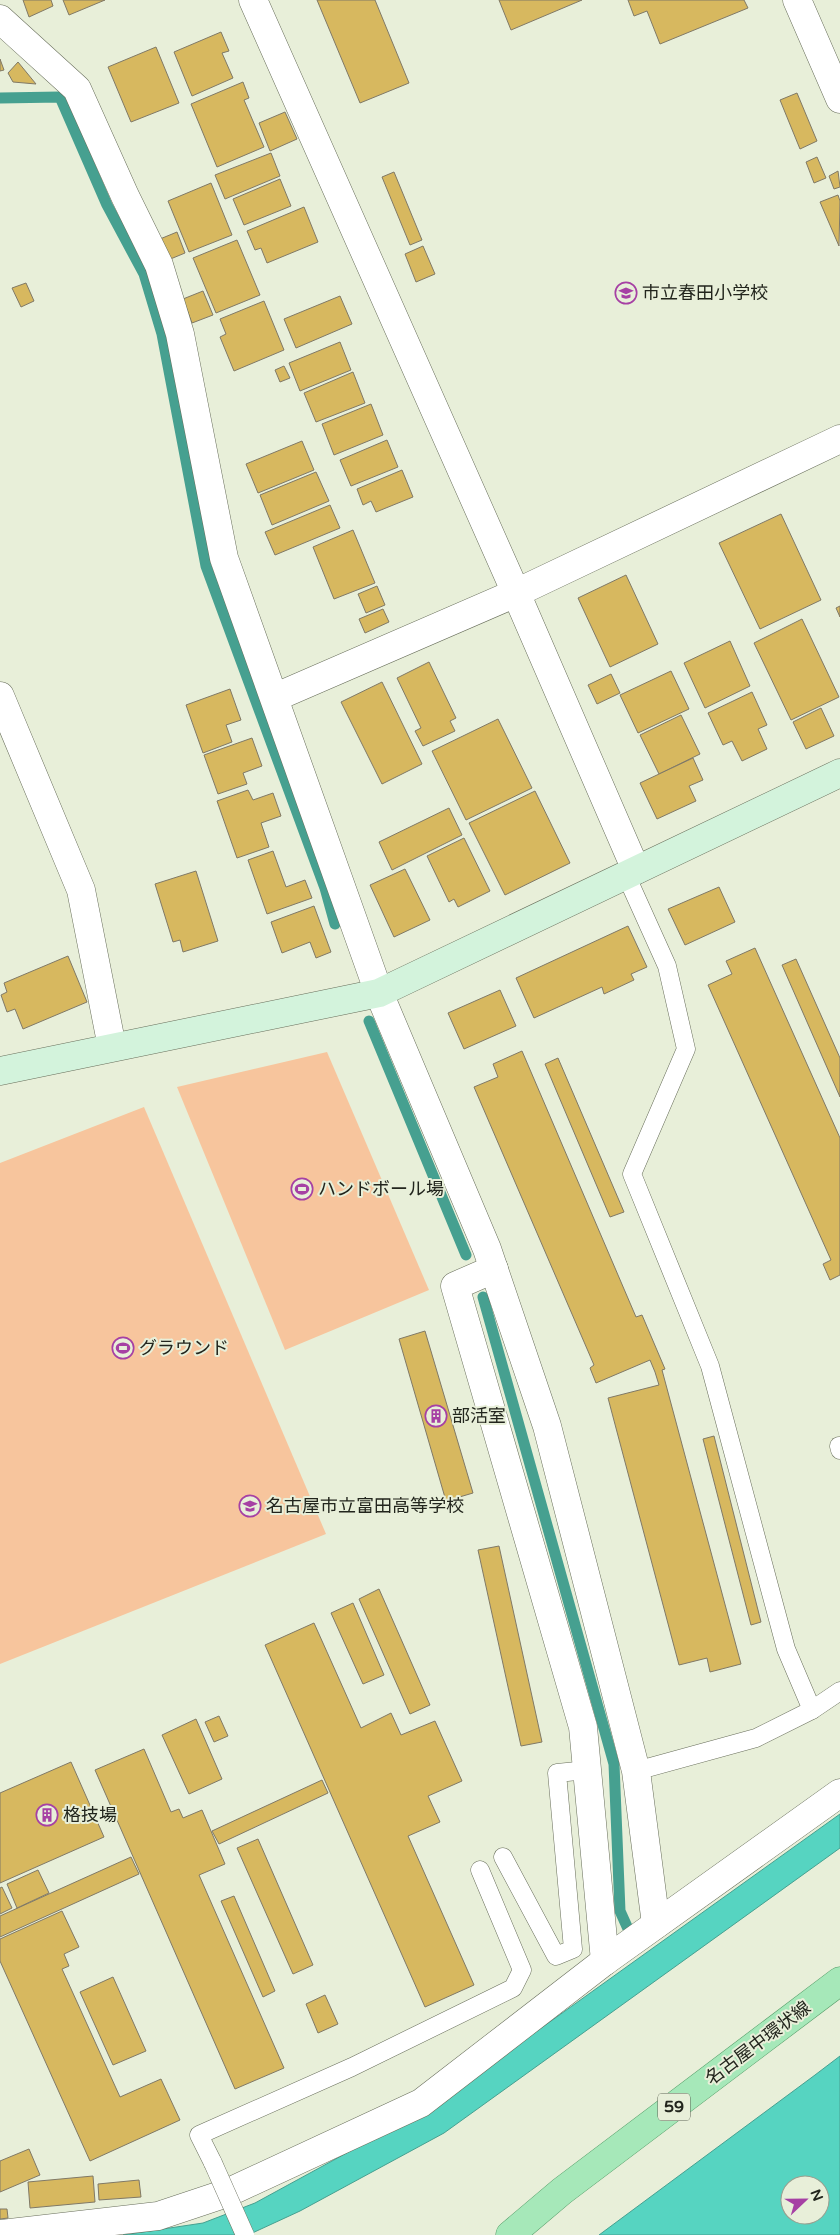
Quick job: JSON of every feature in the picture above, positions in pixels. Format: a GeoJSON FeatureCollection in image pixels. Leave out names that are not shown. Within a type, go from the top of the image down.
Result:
{"type":"FeatureCollection","features":[{"type":"Feature","properties":{"kind":"main road","name":"名古屋中環状線"},"geometry":{"type":"LineString","coordinates":[[510,2235],[562,2191],[840,1981]]}},
{"type":"Feature","properties":{"kind":"street"},"geometry":{"type":"LineString","coordinates":[[253,0],[516,593],[631,872]]}},
{"type":"Feature","properties":{"kind":"street"},"geometry":{"type":"LineString","coordinates":[[797,0],[832,58],[840,99]]}},
{"type":"Feature","properties":{"kind":"street"},"geometry":{"type":"LineString","coordinates":[[0,19],[77,89],[158,265],[180,334],[224,558],[276,698],[379,993],[494,1269],[547,1426],[636,1771],[656,1924]]}},
{"type":"Feature","properties":{"kind":"street"},"geometry":{"type":"LineString","coordinates":[[276,698],[516,593],[840,439]]}},
{"type":"Feature","properties":{"kind":"street"},"geometry":{"type":"LineString","coordinates":[[0,696],[81,890],[112,1047]]}},
{"type":"Feature","properties":{"kind":"street"},"geometry":{"type":"LineString","coordinates":[[0,1071],[379,993],[840,773]]}},
{"type":"Feature","properties":{"kind":"street"},"geometry":{"type":"LineString","coordinates":[[494,1269],[455,1286],[583,1727],[605,1961]]}},
{"type":"Feature","properties":{"kind":"street"},"geometry":{"type":"LineString","coordinates":[[0,2234],[158,2216],[227,2193],[422,2102],[605,1961],[840,1793]]}},
{"type":"Feature","properties":{"kind":"lane"},"geometry":{"type":"LineString","coordinates":[[631,872],[667,966],[686,1049],[632,1174],[710,1366],[786,1649],[812,1710]]}},
{"type":"Feature","properties":{"kind":"lane"},"geometry":{"type":"LineString","coordinates":[[636,1771],[756,1738],[812,1710],[840,1691]]}},
{"type":"Feature","properties":{"kind":"lane"},"geometry":{"type":"LineString","coordinates":[[503,1857],[556,1956],[573,1949],[557,1772],[587,1770]]}},
{"type":"Feature","properties":{"kind":"lane"},"geometry":{"type":"LineString","coordinates":[[245,2235],[199,2135],[352,2068],[513,1988],[522,1970],[480,1870]]}},
{"type":"Feature","properties":{"kind":"shaded area","name":"ハンドボール場"},"geometry":{"type":"Polygon","coordinates":[[[327,1052],[429,1290],[285,1350],[177,1087],[327,1052]]]}},
{"type":"Feature","properties":{"kind":"shaded area","name":"グラウンド"},"geometry":{"type":"Polygon","coordinates":[[[144,1107],[326,1534],[0,1664],[0,1163],[144,1107]]]}},
{"type":"Feature","properties":{"kind":"water"},"geometry":{"type":"Polygon","coordinates":[[[840,1814],[840,1848],[444,2133],[300,2211],[248,2235],[123,2235],[203,2223],[255,2203],[431,2107],[840,1814]]]}},
{"type":"Feature","properties":{"kind":"water"},"geometry":{"type":"Polygon","coordinates":[[[840,2056],[840,2235],[599,2235],[840,2056]]]}},
{"type":"Feature","properties":{"kind":"building"},"geometry":{"type":"Polygon","coordinates":[[[23,0],[51,0],[53,6],[29,17],[23,0]]]}},
{"type":"Feature","properties":{"kind":"building"},"geometry":{"type":"Polygon","coordinates":[[[63,0],[105,0],[69,15],[63,0]]]}},
{"type":"Feature","properties":{"kind":"building"},"geometry":{"type":"Polygon","coordinates":[[[317,0],[375,0],[409,83],[360,103],[317,0]]]}},
{"type":"Feature","properties":{"kind":"building"},"geometry":{"type":"Polygon","coordinates":[[[499,0],[582,0],[511,30],[499,0]]]}},
{"type":"Feature","properties":{"kind":"building"},"geometry":{"type":"Polygon","coordinates":[[[628,0],[744,0],[748,8],[660,44],[647,11],[634,16],[628,0]]]}},
{"type":"Feature","properties":{"kind":"building"},"geometry":{"type":"Polygon","coordinates":[[[221,32],[229,51],[222,53],[233,78],[192,96],[174,52],[221,32]]]}},
{"type":"Feature","properties":{"kind":"building"},"geometry":{"type":"Polygon","coordinates":[[[156,47],[179,103],[131,122],[108,67],[156,47]]]}},
{"type":"Feature","properties":{"kind":"building"},"geometry":{"type":"Polygon","coordinates":[[[0,59],[4,70],[0,71],[0,59]]]}},
{"type":"Feature","properties":{"kind":"building"},"geometry":{"type":"Polygon","coordinates":[[[18,62],[36,84],[13,82],[8,73],[18,62]]]}},
{"type":"Feature","properties":{"kind":"building"},"geometry":{"type":"Polygon","coordinates":[[[243,82],[249,98],[244,100],[264,147],[217,167],[191,104],[243,82]]]}},
{"type":"Feature","properties":{"kind":"building"},"geometry":{"type":"Polygon","coordinates":[[[797,93],[817,141],[800,149],[780,100],[797,93]]]}},
{"type":"Feature","properties":{"kind":"building"},"geometry":{"type":"Polygon","coordinates":[[[285,112],[297,139],[270,151],[259,123],[285,112]]]}},
{"type":"Feature","properties":{"kind":"building"},"geometry":{"type":"Polygon","coordinates":[[[271,153],[280,176],[225,199],[215,175],[271,153]]]}},
{"type":"Feature","properties":{"kind":"building"},"geometry":{"type":"Polygon","coordinates":[[[817,157],[826,178],[814,183],[806,162],[817,157]]]}},
{"type":"Feature","properties":{"kind":"building"},"geometry":{"type":"Polygon","coordinates":[[[838,171],[840,187],[834,189],[829,176],[838,171]]]}},
{"type":"Feature","properties":{"kind":"building"},"geometry":{"type":"Polygon","coordinates":[[[394,172],[422,240],[410,245],[382,177],[394,172]]]}},
{"type":"Feature","properties":{"kind":"building"},"geometry":{"type":"Polygon","coordinates":[[[280,179],[291,206],[244,225],[233,199],[280,179]]]}},
{"type":"Feature","properties":{"kind":"building"},"geometry":{"type":"Polygon","coordinates":[[[211,183],[232,235],[189,252],[168,201],[211,183]]]}},
{"type":"Feature","properties":{"kind":"building"},"geometry":{"type":"Polygon","coordinates":[[[838,195],[840,201],[839,246],[820,202],[838,195]]]}},
{"type":"Feature","properties":{"kind":"building"},"geometry":{"type":"Polygon","coordinates":[[[304,207],[318,242],[267,263],[261,248],[255,250],[247,231],[304,207]]]}},
{"type":"Feature","properties":{"kind":"building"},"geometry":{"type":"Polygon","coordinates":[[[177,232],[185,253],[168,260],[160,239],[177,232]]]}},
{"type":"Feature","properties":{"kind":"building"},"geometry":{"type":"Polygon","coordinates":[[[237,240],[260,295],[216,313],[193,258],[237,240]]]}},
{"type":"Feature","properties":{"kind":"building"},"geometry":{"type":"Polygon","coordinates":[[[423,246],[435,274],[416,282],[405,254],[423,246]]]}},
{"type":"Feature","properties":{"kind":"building"},"geometry":{"type":"Polygon","coordinates":[[[26,283],[34,301],[21,307],[12,288],[26,283]]]}},
{"type":"Feature","properties":{"kind":"building"},"geometry":{"type":"Polygon","coordinates":[[[203,291],[213,315],[192,323],[183,299],[203,291]]]}},
{"type":"Feature","properties":{"kind":"building"},"geometry":{"type":"Polygon","coordinates":[[[340,296],[352,324],[296,348],[284,319],[340,296]]]}},
{"type":"Feature","properties":{"kind":"building"},"geometry":{"type":"Polygon","coordinates":[[[264,301],[284,350],[234,371],[220,337],[226,334],[220,319],[264,301]]]}},
{"type":"Feature","properties":{"kind":"building"},"geometry":{"type":"Polygon","coordinates":[[[340,342],[351,370],[300,391],[289,363],[340,342]]]}},
{"type":"Feature","properties":{"kind":"building"},"geometry":{"type":"Polygon","coordinates":[[[284,366],[290,378],[280,382],[275,370],[284,366]]]}},
{"type":"Feature","properties":{"kind":"building"},"geometry":{"type":"Polygon","coordinates":[[[353,372],[365,403],[316,422],[304,393],[353,372]]]}},
{"type":"Feature","properties":{"kind":"building"},"geometry":{"type":"Polygon","coordinates":[[[371,404],[383,435],[334,455],[322,424],[371,404]]]}},
{"type":"Feature","properties":{"kind":"building"},"geometry":{"type":"Polygon","coordinates":[[[387,440],[398,467],[351,486],[340,460],[387,440]]]}},
{"type":"Feature","properties":{"kind":"building"},"geometry":{"type":"Polygon","coordinates":[[[302,441],[314,470],[258,493],[246,464],[302,441]]]}},
{"type":"Feature","properties":{"kind":"building"},"geometry":{"type":"Polygon","coordinates":[[[402,470],[413,497],[376,512],[371,501],[363,505],[357,489],[402,470]]]}},
{"type":"Feature","properties":{"kind":"building"},"geometry":{"type":"Polygon","coordinates":[[[316,472],[329,501],[272,525],[260,495],[316,472]]]}},
{"type":"Feature","properties":{"kind":"building"},"geometry":{"type":"Polygon","coordinates":[[[330,505],[340,528],[275,555],[265,532],[330,505]]]}},
{"type":"Feature","properties":{"kind":"building"},"geometry":{"type":"Polygon","coordinates":[[[781,514],[821,600],[760,629],[719,543],[781,514]]]}},
{"type":"Feature","properties":{"kind":"building"},"geometry":{"type":"Polygon","coordinates":[[[353,530],[375,583],[334,599],[313,547],[353,530]]]}},
{"type":"Feature","properties":{"kind":"building"},"geometry":{"type":"Polygon","coordinates":[[[626,575],[658,644],[610,667],[578,598],[626,575]]]}},
{"type":"Feature","properties":{"kind":"building"},"geometry":{"type":"Polygon","coordinates":[[[377,586],[385,605],[366,613],[358,594],[377,586]]]}},
{"type":"Feature","properties":{"kind":"building"},"geometry":{"type":"Polygon","coordinates":[[[840,606],[840,617],[836,608],[840,606]]]}},
{"type":"Feature","properties":{"kind":"building"},"geometry":{"type":"Polygon","coordinates":[[[383,609],[389,622],[365,633],[359,619],[383,609]]]}},
{"type":"Feature","properties":{"kind":"building"},"geometry":{"type":"Polygon","coordinates":[[[802,619],[839,697],[791,720],[754,643],[802,619]]]}},
{"type":"Feature","properties":{"kind":"building"},"geometry":{"type":"Polygon","coordinates":[[[730,641],[750,686],[705,708],[684,663],[730,641]]]}},
{"type":"Feature","properties":{"kind":"building"},"geometry":{"type":"Polygon","coordinates":[[[429,662],[456,718],[450,721],[455,731],[423,746],[415,731],[421,728],[397,678],[429,662]]]}},
{"type":"Feature","properties":{"kind":"building"},"geometry":{"type":"Polygon","coordinates":[[[671,671],[689,709],[638,733],[620,695],[671,671]]]}},
{"type":"Feature","properties":{"kind":"building"},"geometry":{"type":"Polygon","coordinates":[[[611,674],[620,693],[597,704],[588,685],[611,674]]]}},
{"type":"Feature","properties":{"kind":"building"},"geometry":{"type":"Polygon","coordinates":[[[382,682],[422,764],[382,784],[341,702],[382,682]]]}},
{"type":"Feature","properties":{"kind":"building"},"geometry":{"type":"Polygon","coordinates":[[[230,689],[241,720],[226,725],[232,742],[203,753],[186,705],[230,689]]]}},
{"type":"Feature","properties":{"kind":"building"},"geometry":{"type":"Polygon","coordinates":[[[752,692],[767,725],[758,729],[767,749],[742,761],[732,741],[723,745],[708,713],[752,692]]]}},
{"type":"Feature","properties":{"kind":"building"},"geometry":{"type":"Polygon","coordinates":[[[821,708],[834,736],[806,749],[793,722],[821,708]]]}},
{"type":"Feature","properties":{"kind":"building"},"geometry":{"type":"Polygon","coordinates":[[[681,715],[700,754],[659,774],[640,735],[681,715]]]}},
{"type":"Feature","properties":{"kind":"building"},"geometry":{"type":"Polygon","coordinates":[[[498,719],[532,788],[466,820],[432,751],[498,719]]]}},
{"type":"Feature","properties":{"kind":"building"},"geometry":{"type":"Polygon","coordinates":[[[252,738],[262,766],[243,773],[247,784],[218,794],[204,755],[252,738]]]}},
{"type":"Feature","properties":{"kind":"building"},"geometry":{"type":"Polygon","coordinates":[[[693,758],[703,780],[689,786],[696,801],[657,819],[640,783],[693,758]]]}},
{"type":"Feature","properties":{"kind":"building"},"geometry":{"type":"Polygon","coordinates":[[[248,790],[253,800],[273,793],[281,816],[261,823],[269,847],[237,858],[217,801],[248,790]]]}},
{"type":"Feature","properties":{"kind":"building"},"geometry":{"type":"Polygon","coordinates":[[[535,791],[570,863],[505,895],[469,823],[535,791]]]}},
{"type":"Feature","properties":{"kind":"building"},"geometry":{"type":"Polygon","coordinates":[[[449,808],[462,835],[392,870],[379,842],[449,808]]]}},
{"type":"Feature","properties":{"kind":"building"},"geometry":{"type":"Polygon","coordinates":[[[464,838],[490,891],[458,907],[454,899],[449,902],[427,856],[464,838]]]}},
{"type":"Feature","properties":{"kind":"building"},"geometry":{"type":"Polygon","coordinates":[[[273,851],[286,887],[305,880],[312,898],[267,914],[248,860],[273,851]]]}},
{"type":"Feature","properties":{"kind":"building"},"geometry":{"type":"Polygon","coordinates":[[[405,869],[430,920],[394,937],[370,885],[405,869]]]}},
{"type":"Feature","properties":{"kind":"building"},"geometry":{"type":"Polygon","coordinates":[[[196,871],[218,941],[183,952],[180,940],[173,942],[155,884],[196,871]]]}},
{"type":"Feature","properties":{"kind":"building"},"geometry":{"type":"Polygon","coordinates":[[[719,887],[735,922],[685,945],[668,909],[719,887]]]}},
{"type":"Feature","properties":{"kind":"building"},"geometry":{"type":"Polygon","coordinates":[[[314,906],[331,952],[316,958],[310,942],[282,953],[271,922],[314,906]]]}},
{"type":"Feature","properties":{"kind":"building"},"geometry":{"type":"Polygon","coordinates":[[[628,926],[647,967],[631,974],[634,980],[604,994],[602,987],[534,1018],[516,978],[628,926]]]}},
{"type":"Feature","properties":{"kind":"building"},"geometry":{"type":"Polygon","coordinates":[[[755,948],[840,1138],[840,1275],[830,1280],[823,1264],[831,1260],[708,985],[732,974],[726,961],[755,948]]]}},
{"type":"Feature","properties":{"kind":"building"},"geometry":{"type":"Polygon","coordinates":[[[68,956],[87,1002],[23,1029],[15,1009],[7,1012],[1,995],[7,992],[4,983],[68,956]]]}},
{"type":"Feature","properties":{"kind":"building"},"geometry":{"type":"Polygon","coordinates":[[[796,959],[840,1058],[840,1097],[782,965],[796,959]]]}},
{"type":"Feature","properties":{"kind":"building"},"geometry":{"type":"Polygon","coordinates":[[[500,990],[516,1026],[464,1049],[448,1013],[500,990]]]}},
{"type":"Feature","properties":{"kind":"building"},"geometry":{"type":"Polygon","coordinates":[[[522,1051],[636,1317],[642,1315],[665,1369],[662,1370],[741,1664],[710,1672],[707,1658],[679,1665],[608,1398],[659,1385],[655,1372],[650,1360],[596,1383],[590,1368],[594,1365],[474,1087],[498,1077],[493,1064],[522,1051]]]}},
{"type":"Feature","properties":{"kind":"building"},"geometry":{"type":"Polygon","coordinates":[[[558,1058],[624,1212],[610,1217],[545,1064],[558,1058]]]}},
{"type":"Feature","properties":{"kind":"building","name":"部活室"},"geometry":{"type":"Polygon","coordinates":[[[425,1331],[473,1493],[446,1501],[399,1339],[425,1331]]]}},
{"type":"Feature","properties":{"kind":"building"},"geometry":{"type":"Polygon","coordinates":[[[714,1436],[761,1622],[751,1625],[703,1439],[714,1436]]]}},
{"type":"Feature","properties":{"kind":"building"},"geometry":{"type":"Polygon","coordinates":[[[499,1546],[542,1742],[521,1746],[478,1550],[499,1546]]]}},
{"type":"Feature","properties":{"kind":"building"},"geometry":{"type":"Polygon","coordinates":[[[379,1589],[430,1705],[410,1714],[359,1599],[379,1589]]]}},
{"type":"Feature","properties":{"kind":"building"},"geometry":{"type":"Polygon","coordinates":[[[353,1603],[384,1675],[363,1684],[331,1613],[353,1603]]]}},
{"type":"Feature","properties":{"kind":"building"},"geometry":{"type":"Polygon","coordinates":[[[314,1623],[361,1728],[391,1713],[401,1735],[435,1721],[462,1781],[428,1796],[440,1822],[408,1836],[474,1985],[425,2007],[265,1645],[314,1623]]]}},
{"type":"Feature","properties":{"kind":"building"},"geometry":{"type":"Polygon","coordinates":[[[219,1716],[228,1736],[214,1742],[205,1722],[219,1716]]]}},
{"type":"Feature","properties":{"kind":"building"},"geometry":{"type":"Polygon","coordinates":[[[196,1719],[222,1779],[189,1794],[162,1735],[196,1719]]]}},
{"type":"Feature","properties":{"kind":"building"},"geometry":{"type":"Polygon","coordinates":[[[144,1749],[171,1812],[179,1809],[183,1818],[202,1810],[225,1864],[199,1875],[284,2068],[235,2089],[95,1770],[144,1749]]]}},
{"type":"Feature","properties":{"kind":"building","name":"格技場"},"geometry":{"type":"Polygon","coordinates":[[[71,1762],[104,1837],[0,1883],[0,1793],[71,1762]]]}},
{"type":"Feature","properties":{"kind":"building"},"geometry":{"type":"Polygon","coordinates":[[[322,1780],[328,1793],[219,1844],[212,1831],[322,1780]]]}},
{"type":"Feature","properties":{"kind":"building"},"geometry":{"type":"Polygon","coordinates":[[[258,1839],[313,1965],[293,1974],[237,1848],[258,1839]]]}},
{"type":"Feature","properties":{"kind":"building"},"geometry":{"type":"Polygon","coordinates":[[[131,1857],[139,1874],[0,1937],[0,1916],[131,1857]]]}},
{"type":"Feature","properties":{"kind":"building"},"geometry":{"type":"Polygon","coordinates":[[[38,1870],[49,1893],[17,1908],[7,1884],[38,1870]]]}},
{"type":"Feature","properties":{"kind":"building"},"geometry":{"type":"Polygon","coordinates":[[[2,1887],[12,1908],[0,1914],[0,1888],[2,1887]]]}},
{"type":"Feature","properties":{"kind":"building"},"geometry":{"type":"Polygon","coordinates":[[[234,1896],[275,1991],[263,1997],[221,1901],[234,1896]]]}},
{"type":"Feature","properties":{"kind":"building"},"geometry":{"type":"Polygon","coordinates":[[[62,1911],[79,1947],[64,1954],[69,1966],[62,1969],[120,2097],[161,2079],[180,2120],[90,2161],[0,1961],[0,1939],[62,1911]]]}},
{"type":"Feature","properties":{"kind":"building"},"geometry":{"type":"Polygon","coordinates":[[[113,1977],[146,2051],[113,2065],[80,1992],[113,1977]]]}},
{"type":"Feature","properties":{"kind":"building"},"geometry":{"type":"Polygon","coordinates":[[[325,1995],[338,2024],[318,2033],[306,2004],[325,1995]]]}},
{"type":"Feature","properties":{"kind":"building"},"geometry":{"type":"Polygon","coordinates":[[[29,2149],[40,2175],[0,2192],[0,2161],[29,2149]]]}},
{"type":"Feature","properties":{"kind":"building"},"geometry":{"type":"Polygon","coordinates":[[[93,2176],[95,2202],[30,2208],[28,2182],[93,2176]]]}},
{"type":"Feature","properties":{"kind":"building"},"geometry":{"type":"Polygon","coordinates":[[[139,2180],[141,2197],[99,2200],[98,2184],[139,2180]]]}},
{"type":"Feature","properties":{"kind":"building"},"geometry":{"type":"Polygon","coordinates":[[[0,2209],[7,2209],[8,2218],[0,2219],[0,2209]]]}},
{"type":"Feature","properties":{"kind":"waterway"},"geometry":{"type":"LineString","coordinates":[[0,98],[60,97],[107,205],[144,274],[162,334],[206,566],[325,888],[335,924]]}},
{"type":"Feature","properties":{"kind":"waterway"},"geometry":{"type":"LineString","coordinates":[[369,1021],[466,1255]]}},
{"type":"Feature","properties":{"kind":"waterway"},"geometry":{"type":"LineString","coordinates":[[483,1297],[614,1764],[620,1911],[629,1931]]}},
{"type":"Feature","properties":{"kind":"place","name":"市立春田小学校"},"geometry":{"type":"Point","coordinates":[626,293]}},
{"type":"Feature","properties":{"kind":"place","name":"ハンドボール場"},"geometry":{"type":"Point","coordinates":[302,1189]}},
{"type":"Feature","properties":{"kind":"place","name":"グラウンド"},"geometry":{"type":"Point","coordinates":[123,1348]}},
{"type":"Feature","properties":{"kind":"place","name":"部活室"},"geometry":{"type":"Point","coordinates":[436,1416]}},
{"type":"Feature","properties":{"kind":"place","name":"名古屋市立富田高等学校"},"geometry":{"type":"Point","coordinates":[250,1506]}},
{"type":"Feature","properties":{"kind":"place","name":"格技場"},"geometry":{"type":"Point","coordinates":[47,1815]}}]}
